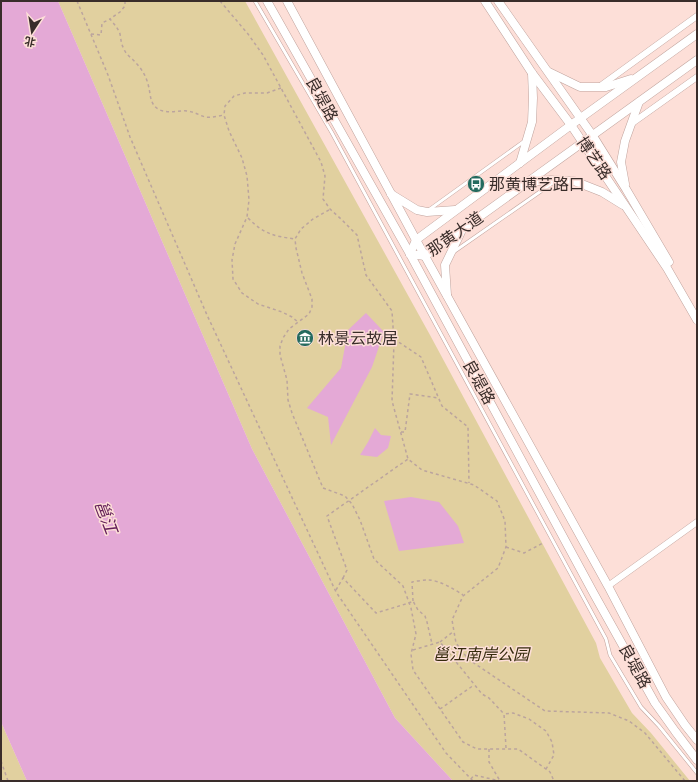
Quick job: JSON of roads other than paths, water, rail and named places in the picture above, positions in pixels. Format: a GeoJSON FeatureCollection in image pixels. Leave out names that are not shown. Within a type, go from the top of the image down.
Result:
{"type":"FeatureCollection","features":[{"type":"Feature","properties":{"kind":"main road","name":"良堤路"},"geometry":{"type":"LineString","coordinates":[[267,1],[410,254],[590,587],[655,703],[697,760]]}},
{"type":"Feature","properties":{"kind":"main road","name":"良堤路"},"geometry":{"type":"LineString","coordinates":[[287,1],[390,193],[608,586],[666,697],[697,740]]}},
{"type":"Feature","properties":{"kind":"main road","name":"博艺路"},"geometry":{"type":"LineString","coordinates":[[485,1],[532,73],[583,142],[667,268],[697,320]]}},
{"type":"Feature","properties":{"kind":"main road","name":"博艺路"},"geometry":{"type":"LineString","coordinates":[[498,1],[593,136],[626,188],[697,309]]}},
{"type":"Feature","properties":{"kind":"main road","name":"那黄大道"},"geometry":{"type":"LineString","coordinates":[[697,34],[416,240],[410,254],[425,256],[697,60]]}},
{"type":"Feature","properties":{"kind":"main road"},"geometry":{"type":"LineString","coordinates":[[548,72],[580,87],[606,87],[638,77]]}},
{"type":"Feature","properties":{"kind":"main road"},"geometry":{"type":"LineString","coordinates":[[520,163],[532,122],[534,98],[532,73]]}},
{"type":"Feature","properties":{"kind":"main road"},"geometry":{"type":"LineString","coordinates":[[626,188],[621,162],[625,141],[639,102]]}},
{"type":"Feature","properties":{"kind":"main road"},"geometry":{"type":"LineString","coordinates":[[528,182],[549,180],[574,181],[602,192],[626,207]]}},
{"type":"Feature","properties":{"kind":"main road"},"geometry":{"type":"LineString","coordinates":[[390,193],[417,210],[427,212],[456,210]]}},
{"type":"Feature","properties":{"kind":"main road"},"geometry":{"type":"LineString","coordinates":[[448,298],[445,265],[461,230]]}},
{"type":"Feature","properties":{"kind":"street"},"geometry":{"type":"LineString","coordinates":[[599,87],[697,16]]}},
{"type":"Feature","properties":{"kind":"street"},"geometry":{"type":"LineString","coordinates":[[631,124],[697,77]]}},
{"type":"Feature","properties":{"kind":"street"},"geometry":{"type":"LineString","coordinates":[[608,586],[697,522]]}},
{"type":"Feature","properties":{"kind":"lane"},"geometry":{"type":"LineString","coordinates":[[255,1],[340,147],[606,639],[610,654],[641,707],[659,726],[697,773]]}},
{"type":"Feature","properties":{"kind":"lane"},"geometry":{"type":"LineString","coordinates":[[427,212],[526,140]]}},
{"type":"Feature","properties":{"kind":"lane"},"geometry":{"type":"LineString","coordinates":[[450,254],[557,180]]}},
{"type":"Feature","properties":{"kind":"water","name":"邕江"},"geometry":{"type":"Polygon","coordinates":[[[1,1],[58,1],[252,449],[395,718],[453,781],[27,781],[1,722],[1,1]]]}},
{"type":"Feature","properties":{"kind":"water"},"geometry":{"type":"Polygon","coordinates":[[[366,313],[384,332],[372,367],[331,445],[328,417],[307,408],[341,368],[348,330],[366,313]]]}},
{"type":"Feature","properties":{"kind":"water"},"geometry":{"type":"Polygon","coordinates":[[[375,428],[381,435],[391,436],[388,448],[377,457],[360,455],[368,442],[375,428]]]}},
{"type":"Feature","properties":{"kind":"water"},"geometry":{"type":"Polygon","coordinates":[[[411,497],[439,502],[458,526],[464,543],[399,551],[384,501],[411,497]]]}},
{"type":"Feature","properties":{"kind":"place","name":"那黄博艺路口"},"geometry":{"type":"Point","coordinates":[476,184]}},
{"type":"Feature","properties":{"kind":"place","name":"林景云故居"},"geometry":{"type":"Point","coordinates":[305,338]}},
{"type":"Feature","properties":{"kind":"park label","name":"邕江南岸公园"},"geometry":{"type":"Point","coordinates":[481,654]}}]}
